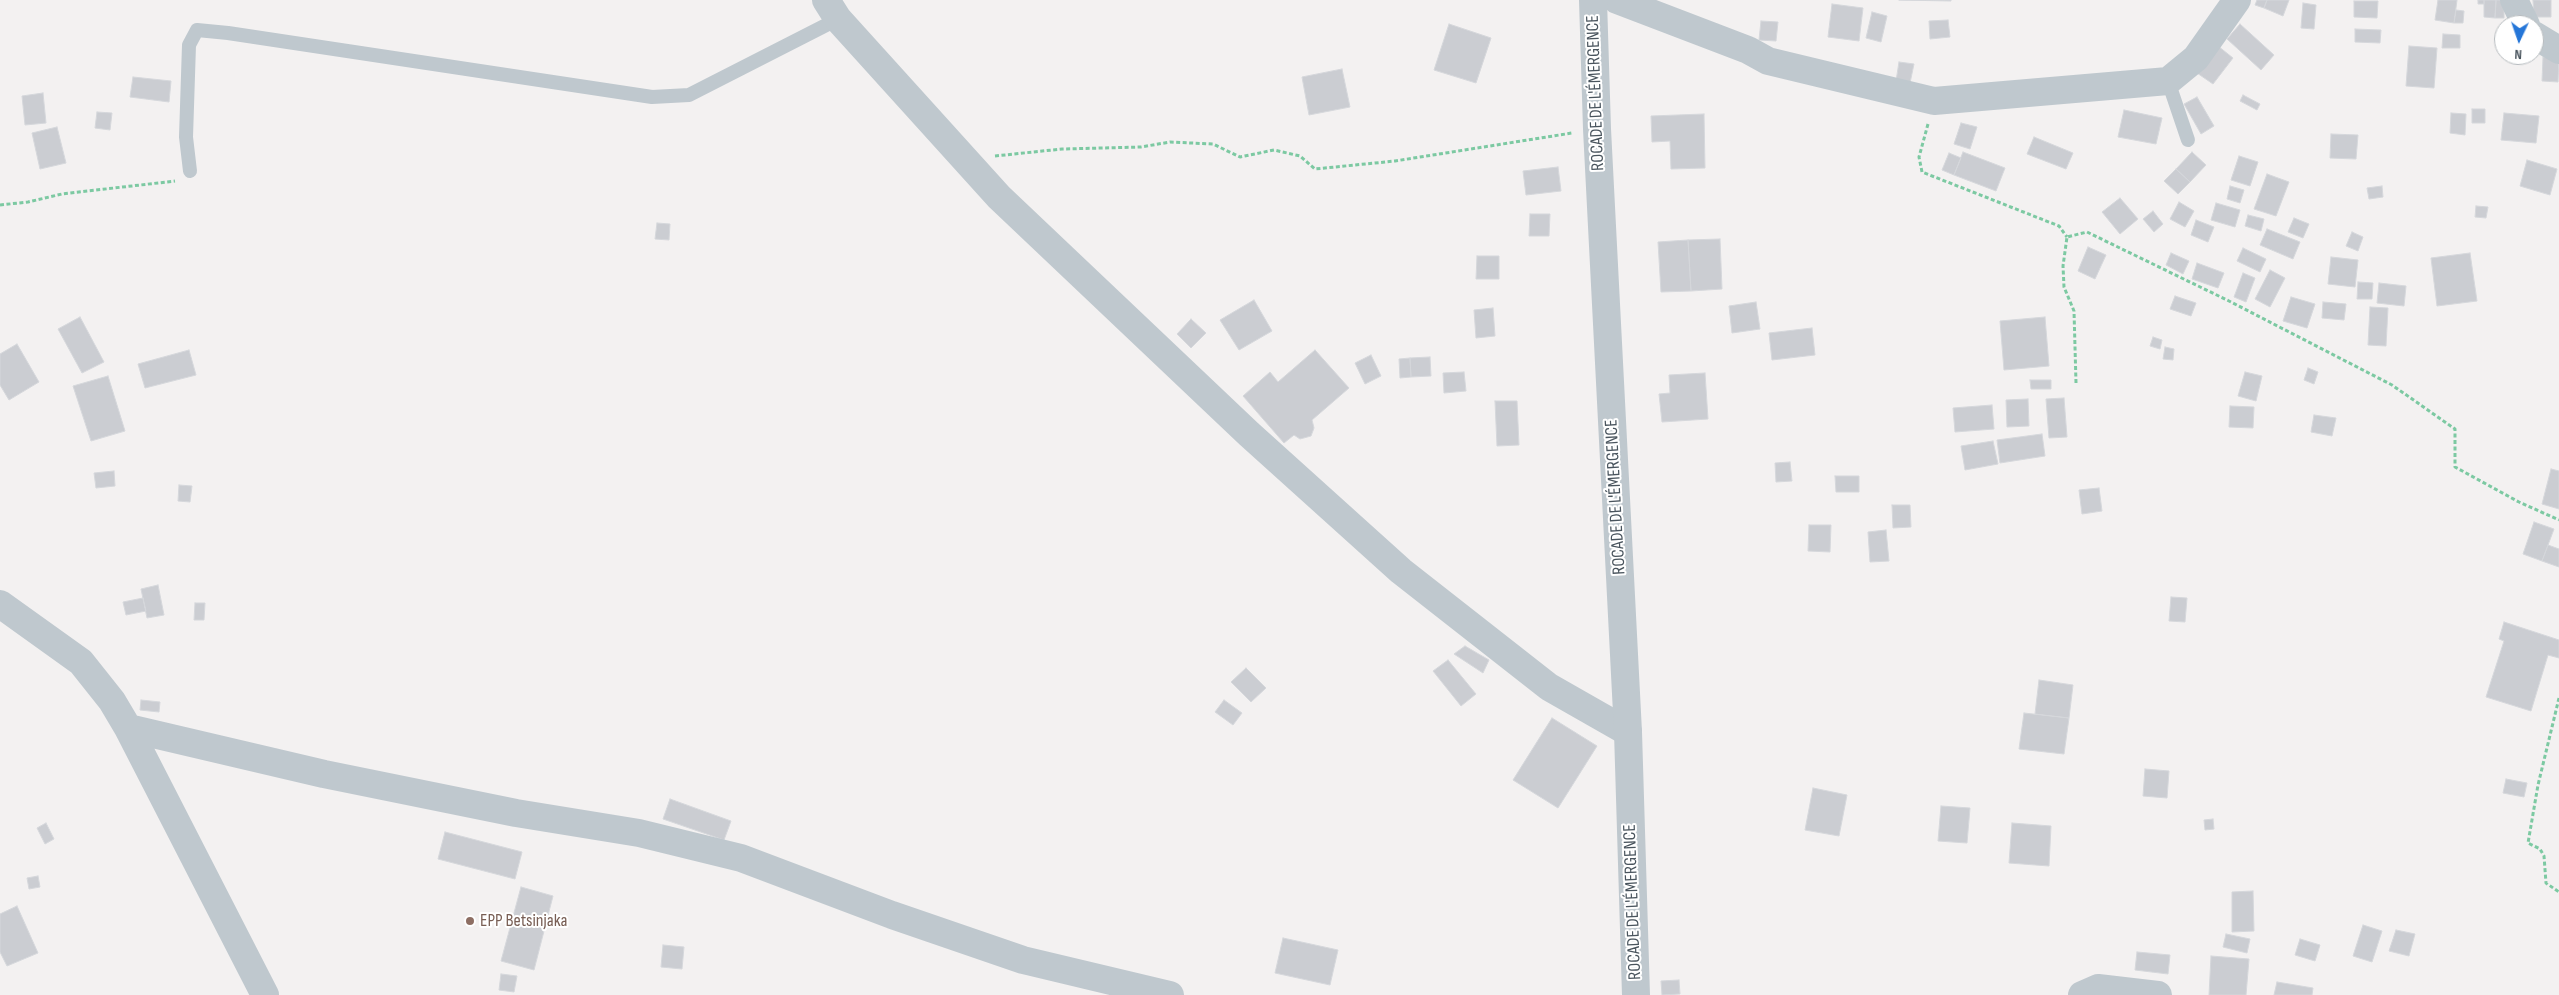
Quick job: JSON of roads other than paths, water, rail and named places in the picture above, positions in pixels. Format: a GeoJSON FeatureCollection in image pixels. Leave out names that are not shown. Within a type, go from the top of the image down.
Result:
{"type":"FeatureCollection","features":[{"type":"Feature","properties":{"kind":"street","name":"ROCADE DE L'ÉMERGENCE"},"geometry":{"type":"LineString","coordinates":[[1593,0],[1597,129],[1628,732],[1636,995]]}},
{"type":"Feature","properties":{"kind":"street"},"geometry":{"type":"LineString","coordinates":[[1617,0],[1748,50],[1768,61],[1934,101],[2168,81],[2196,58],[2237,0]]}},
{"type":"Feature","properties":{"kind":"street"},"geometry":{"type":"LineString","coordinates":[[2514,0],[2521,15]]}},
{"type":"Feature","properties":{"kind":"street"},"geometry":{"type":"LineString","coordinates":[[832,9],[999,197],[1249,434],[1401,571],[1549,687],[1628,732]]}},
{"type":"Feature","properties":{"kind":"street"},"geometry":{"type":"LineString","coordinates":[[2544,42],[2559,50]]}},
{"type":"Feature","properties":{"kind":"street"},"geometry":{"type":"LineString","coordinates":[[0,604],[81,662],[112,701],[128,728],[265,995]]}},
{"type":"Feature","properties":{"kind":"street"},"geometry":{"type":"LineString","coordinates":[[128,728],[324,774],[516,814],[639,833],[732,856],[892,915],[1023,960],[1170,995]]}},
{"type":"Feature","properties":{"kind":"street"},"geometry":{"type":"LineString","coordinates":[[2082,995],[2098,988],[2158,995]]}},
{"type":"Feature","properties":{"kind":"lane"},"geometry":{"type":"LineString","coordinates":[[190,170],[186,137],[189,45],[197,30],[228,32],[652,97],[689,95],[832,9]]}},
{"type":"Feature","properties":{"kind":"lane"},"geometry":{"type":"LineString","coordinates":[[2168,81],[2188,140]]}},
{"type":"Feature","properties":{"kind":"place","name":"EPP Betsinjaka"},"geometry":{"type":"Point","coordinates":[470,921]}}]}
